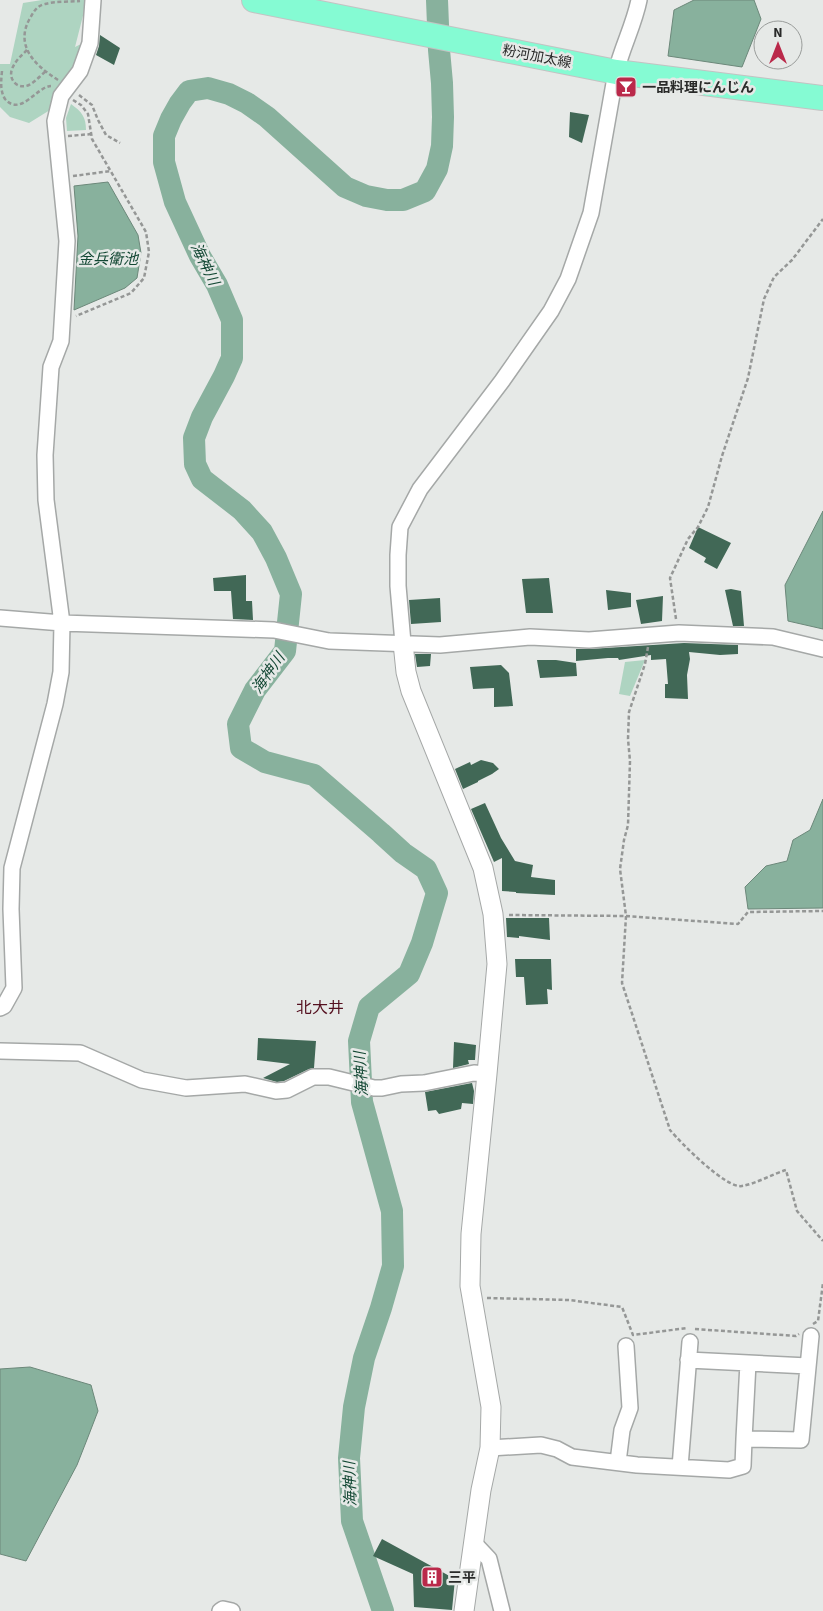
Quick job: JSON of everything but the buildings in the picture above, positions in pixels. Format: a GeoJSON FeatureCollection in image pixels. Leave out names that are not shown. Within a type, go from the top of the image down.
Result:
{"type":"FeatureCollection","features":[{"type":"Feature","properties":{"kind":"main road","name":"粉河加太線"},"geometry":{"type":"LineString","coordinates":[[257,0],[616,72],[823,98]]}},
{"type":"Feature","properties":{"kind":"street"},"geometry":{"type":"LineString","coordinates":[[0,1008],[4,1006],[14,988],[11,909],[12,868],[55,704],[61,672],[62,623],[46,500],[45,455],[51,367],[62,341],[67,241],[55,121],[61,96],[80,71],[90,43],[93,0]]}},
{"type":"Feature","properties":{"kind":"street"},"geometry":{"type":"LineString","coordinates":[[464,1611],[481,1490],[490,1448],[491,1407],[470,1286],[471,1234],[488,1074],[497,964],[493,914],[483,868],[411,691],[406,672],[398,586],[400,527],[420,489],[502,381],[551,311],[568,279],[591,213],[616,72],[621,52],[635,19],[639,0]]}},
{"type":"Feature","properties":{"kind":"street"},"geometry":{"type":"LineString","coordinates":[[0,618],[62,623],[274,630],[329,641],[440,644],[530,637],[589,640],[678,633],[773,636],[823,649]]}},
{"type":"Feature","properties":{"kind":"street"},"geometry":{"type":"LineString","coordinates":[[0,1051],[80,1053],[142,1080],[186,1088],[245,1084],[276,1091],[287,1090],[313,1077],[329,1077],[374,1088],[382,1088],[402,1084],[424,1083],[474,1073],[488,1074]]}},
{"type":"Feature","properties":{"kind":"street"},"geometry":{"type":"LineString","coordinates":[[744,1439],[801,1440],[808,1366],[808,1331]]}},
{"type":"Feature","properties":{"kind":"street"},"geometry":{"type":"LineString","coordinates":[[680,1467],[690,1342]]}},
{"type":"Feature","properties":{"kind":"street"},"geometry":{"type":"LineString","coordinates":[[618,1462],[622,1430],[630,1408],[626,1346]]}},
{"type":"Feature","properties":{"kind":"street"},"geometry":{"type":"LineString","coordinates":[[688,1360],[808,1366]]}},
{"type":"Feature","properties":{"kind":"street"},"geometry":{"type":"LineString","coordinates":[[490,1448],[541,1445],[557,1449],[572,1457],[618,1462],[729,1470],[743,1466],[748,1364]]}},
{"type":"Feature","properties":{"kind":"street"},"geometry":{"type":"LineString","coordinates":[[473,1542],[489,1559],[502,1611]]}},
{"type":"Feature","properties":{"kind":"street"},"geometry":{"type":"LineString","coordinates":[[220,1611],[223,1609],[232,1611]]}},
{"type":"Feature","properties":{"kind":"path"},"geometry":{"type":"LineString","coordinates":[[63,83],[45,72],[30,55],[24,44],[24,30],[35,10],[43,4],[83,0]]}},
{"type":"Feature","properties":{"kind":"path"},"geometry":{"type":"LineString","coordinates":[[27,50],[16,61],[12,70],[11,76],[14,84],[21,87],[29,85],[45,72]]}},
{"type":"Feature","properties":{"kind":"path"},"geometry":{"type":"LineString","coordinates":[[2,71],[1,92],[12,104],[24,103],[44,87],[52,86]]}},
{"type":"Feature","properties":{"kind":"path"},"geometry":{"type":"LineString","coordinates":[[76,92],[92,105],[106,135],[120,143]]}},
{"type":"Feature","properties":{"kind":"path"},"geometry":{"type":"LineString","coordinates":[[63,321],[130,293],[144,278],[149,252],[146,232],[92,139],[88,114],[81,105],[71,99]]}},
{"type":"Feature","properties":{"kind":"path"},"geometry":{"type":"LineString","coordinates":[[64,137],[92,134]]}},
{"type":"Feature","properties":{"kind":"path"},"geometry":{"type":"LineString","coordinates":[[61,178],[111,171]]}},
{"type":"Feature","properties":{"kind":"path"},"geometry":{"type":"LineString","coordinates":[[678,633],[670,578],[688,539],[698,527],[708,507],[722,456],[748,378],[764,300],[774,276],[792,260],[823,219]]}},
{"type":"Feature","properties":{"kind":"path"},"geometry":{"type":"LineString","coordinates":[[650,636],[645,664],[629,712],[628,825],[620,869],[626,916],[622,983],[670,1130],[680,1142],[725,1181],[740,1187],[786,1170],[797,1210],[823,1241]]}},
{"type":"Feature","properties":{"kind":"path"},"geometry":{"type":"LineString","coordinates":[[493,914],[626,916],[738,924],[748,912],[823,911]]}},
{"type":"Feature","properties":{"kind":"path"},"geometry":{"type":"LineString","coordinates":[[472,1298],[569,1300],[622,1307],[633,1335],[685,1328],[796,1336],[808,1331],[818,1321],[823,1284]]}},
{"type":"Feature","properties":{"kind":"shaded area"},"geometry":{"type":"Polygon","coordinates":[[[42,0],[87,0],[75,47],[81,44],[74,65],[50,110],[29,123],[10,117],[0,107],[0,64],[10,64],[23,3],[42,0]]]}},
{"type":"Feature","properties":{"kind":"shaded area"},"geometry":{"type":"Polygon","coordinates":[[[71,104],[83,115],[86,130],[67,131],[66,118],[71,104]]]}},
{"type":"Feature","properties":{"kind":"shaded area"},"geometry":{"type":"Polygon","coordinates":[[[645,660],[630,696],[619,694],[625,662],[645,660]]]}},
{"type":"Feature","properties":{"kind":"water"},"geometry":{"type":"Polygon","coordinates":[[[694,0],[754,0],[761,19],[753,20],[753,39],[742,67],[668,56],[674,10],[694,0]]]}},
{"type":"Feature","properties":{"kind":"water","name":"金兵衛池"},"geometry":{"type":"Polygon","coordinates":[[[108,182],[138,235],[141,253],[137,278],[125,288],[74,310],[78,236],[74,186],[108,182]]]}},
{"type":"Feature","properties":{"kind":"water"},"geometry":{"type":"Polygon","coordinates":[[[823,511],[823,629],[788,621],[785,585],[823,511]]]}},
{"type":"Feature","properties":{"kind":"water"},"geometry":{"type":"Polygon","coordinates":[[[823,799],[823,908],[748,909],[745,887],[766,866],[787,861],[793,840],[810,830],[823,799]]]}},
{"type":"Feature","properties":{"kind":"water"},"geometry":{"type":"Polygon","coordinates":[[[30,1367],[91,1385],[98,1411],[77,1465],[26,1561],[0,1554],[0,1369],[30,1367]]]}},
{"type":"Feature","properties":{"kind":"waterway","name":"海神川"},"geometry":{"type":"LineString","coordinates":[[383,1611],[352,1521],[349,1458],[354,1407],[364,1358],[393,1266],[392,1211],[362,1102],[359,1041],[369,1007],[409,974],[422,943],[437,893],[426,869],[403,853],[314,775],[265,762],[241,748],[238,724],[255,690],[285,651],[291,594],[276,558],[262,532],[242,510],[202,479],[195,464],[194,438],[202,417],[232,358],[232,320],[217,285],[200,256],[175,202],[164,162],[164,136],[171,119],[189,91],[208,88],[229,94],[247,103],[267,117],[345,187],[366,196],[387,200],[403,200],[425,191],[437,169],[442,146],[442,83],[437,0]]}},
{"type":"Feature","properties":{"kind":"place","name":"一品料理にんじん"},"geometry":{"type":"Point","coordinates":[626,87]}},
{"type":"Feature","properties":{"kind":"place","name":"三平"},"geometry":{"type":"Point","coordinates":[432,1577]}},
{"type":"Feature","properties":{"kind":"district","name":"北大井"},"geometry":{"type":"Point","coordinates":[320,1007]}}]}
